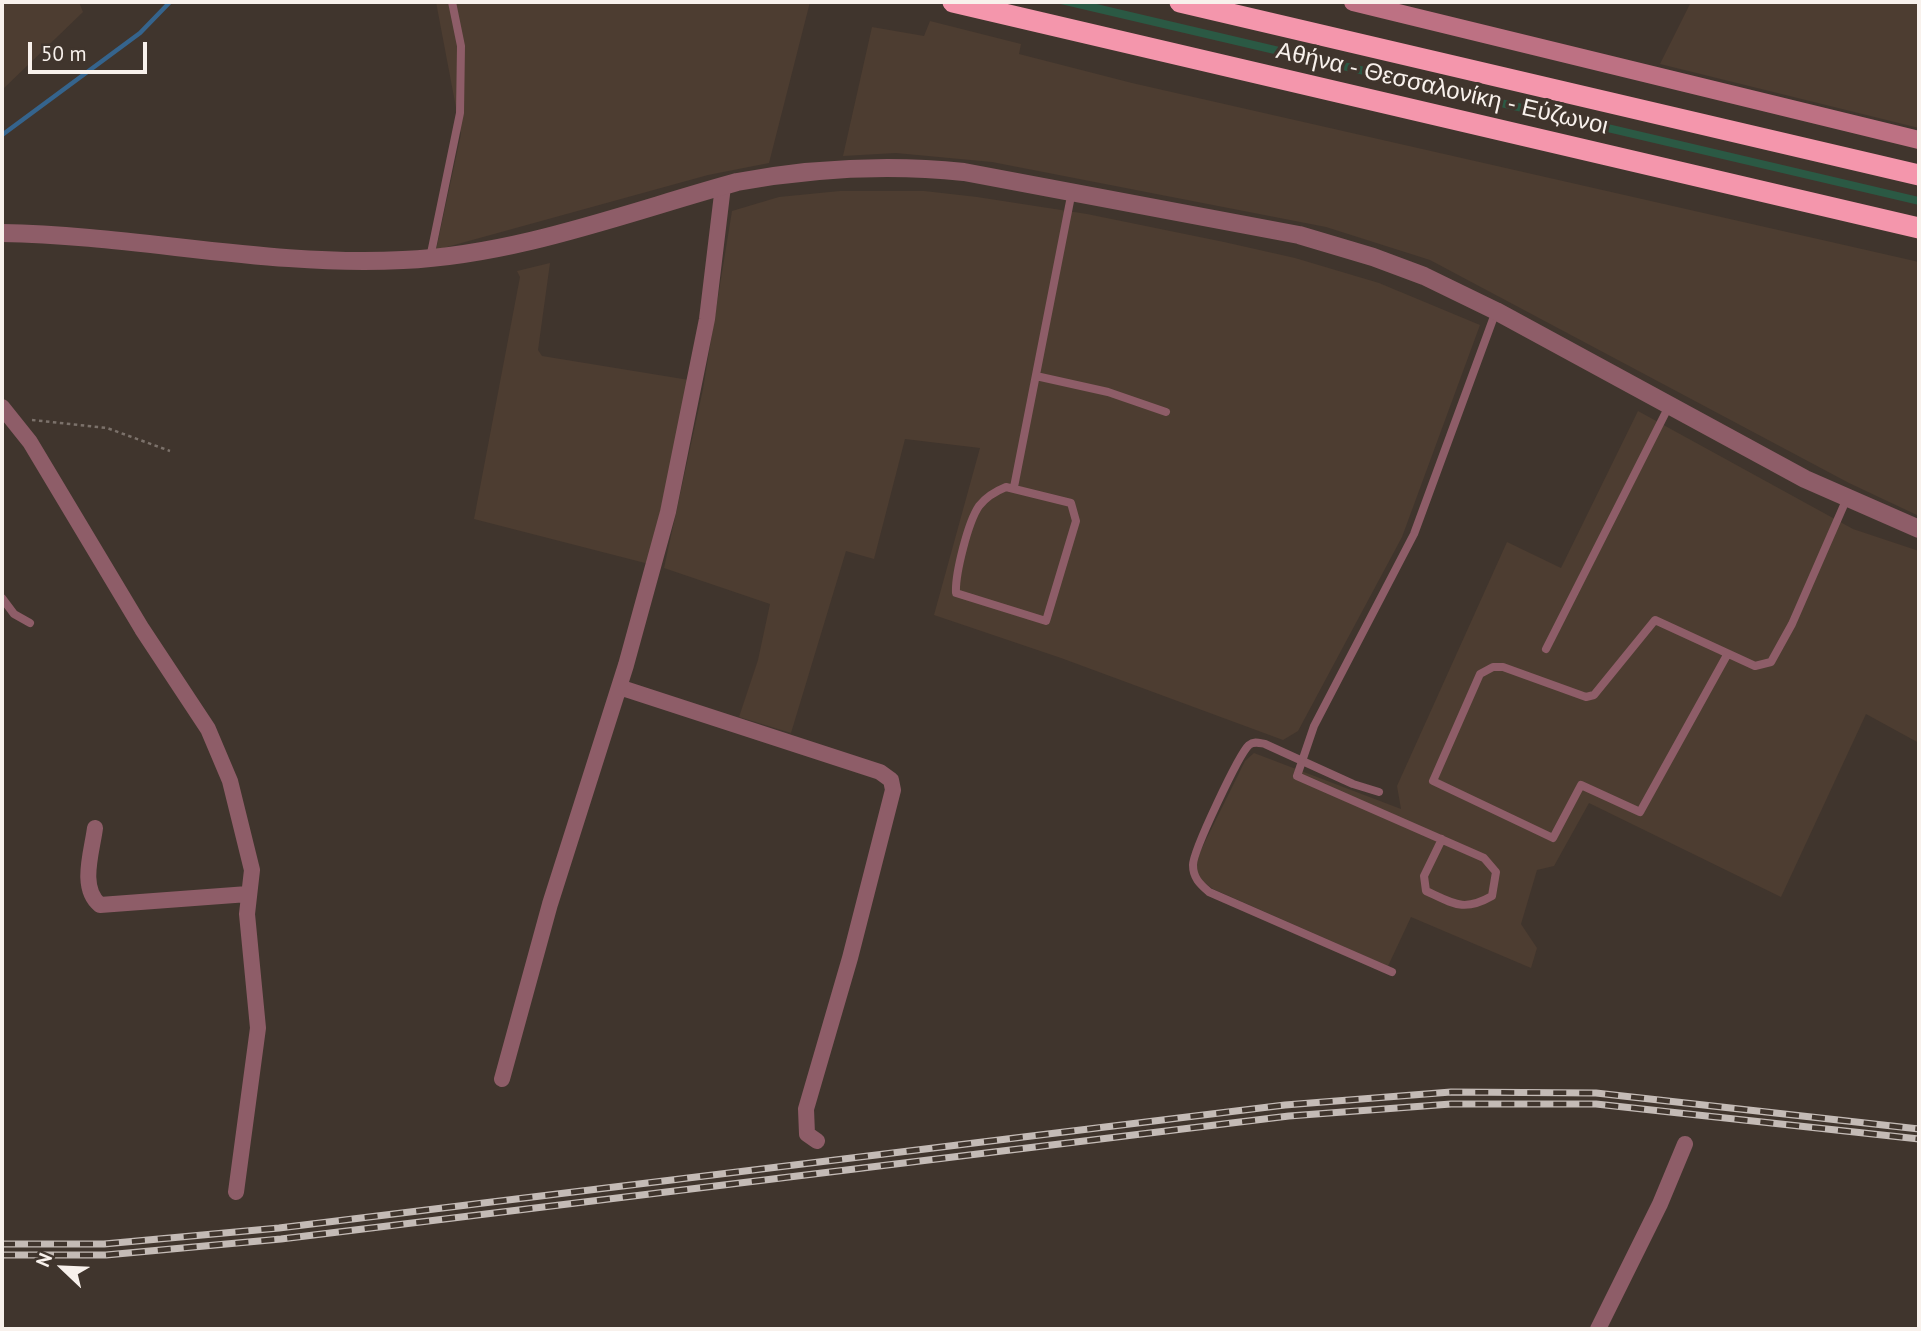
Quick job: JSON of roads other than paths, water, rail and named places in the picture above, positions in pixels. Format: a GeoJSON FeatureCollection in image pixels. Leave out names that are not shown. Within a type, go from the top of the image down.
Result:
{"type":"FeatureCollection","features":[{"type":"Feature","properties":{"kind":"highway","name":"Αθήνα - Θεσσαλονίκη - Εύζωνοι"},"geometry":{"type":"LineString","coordinates":[[953,2],[1919,228]]}},
{"type":"Feature","properties":{"kind":"highway","name":"Αθήνα - Θεσσαλονίκη - Εύζωνοι"},"geometry":{"type":"LineString","coordinates":[[1180,2],[1919,175]]}},
{"type":"Feature","properties":{"kind":"main road"},"geometry":{"type":"LineString","coordinates":[[1353,2],[1919,140]]}},
{"type":"Feature","properties":{"kind":"street"},"geometry":{"type":"LineString","coordinates":[[2,233],[309,260],[430,258],[551,235],[723,186],[807,170],[884,166],[964,172],[1300,235],[1424,276],[1496,311],[1805,480],[1919,529]]}},
{"type":"Feature","properties":{"kind":"street"},"geometry":{"type":"LineString","coordinates":[[502,1079],[550,904],[619,687],[668,512],[707,319],[723,186]]}},
{"type":"Feature","properties":{"kind":"street"},"geometry":{"type":"LineString","coordinates":[[6,413],[30,442],[149,640],[208,729],[230,781],[252,870],[248,894],[258,1027],[236,1192]]}},
{"type":"Feature","properties":{"kind":"street"},"geometry":{"type":"LineString","coordinates":[[619,687],[880,772],[891,780],[893,790],[850,958],[806,1109],[807,1134],[817,1141]]}},
{"type":"Feature","properties":{"kind":"street"},"geometry":{"type":"LineString","coordinates":[[95,828],[88,884],[92,898],[100,905],[248,894]]}},
{"type":"Feature","properties":{"kind":"street"},"geometry":{"type":"LineString","coordinates":[[1598,1329],[1660,1204],[1685,1144]]}},
{"type":"Feature","properties":{"kind":"lane"},"geometry":{"type":"LineString","coordinates":[[430,258],[460,113],[461,46],[452,2]]}},
{"type":"Feature","properties":{"kind":"lane"},"geometry":{"type":"LineString","coordinates":[[1014,487],[1072,191]]}},
{"type":"Feature","properties":{"kind":"lane"},"geometry":{"type":"LineString","coordinates":[[1442,839],[1424,877],[1426,891],[1455,904],[1474,906],[1492,896],[1496,872],[1484,858],[1442,839],[1297,776],[1314,726],[1414,534],[1496,311]]}},
{"type":"Feature","properties":{"kind":"lane"},"geometry":{"type":"LineString","coordinates":[[1036,376],[1108,392],[1166,412]]}},
{"type":"Feature","properties":{"kind":"lane"},"geometry":{"type":"LineString","coordinates":[[1546,649],[1669,406]]}},
{"type":"Feature","properties":{"kind":"lane"},"geometry":{"type":"LineString","coordinates":[[1014,487],[1071,503],[1076,512],[1076,521],[1046,621],[956,593],[955,579],[977,509],[997,490],[1014,487]]}},
{"type":"Feature","properties":{"kind":"lane"},"geometry":{"type":"LineString","coordinates":[[1727,655],[1640,812],[1581,785],[1553,838],[1433,780],[1480,674],[1493,667],[1503,667],[1586,698],[1594,695],[1655,620],[1755,666],[1771,662],[1792,624],[1847,498]]}},
{"type":"Feature","properties":{"kind":"lane"},"geometry":{"type":"LineString","coordinates":[[2,598],[14,614],[30,623]]}},
{"type":"Feature","properties":{"kind":"lane"},"geometry":{"type":"LineString","coordinates":[[1379,792],[1353,784],[1265,744],[1254,743],[1248,746],[1194,854],[1195,876],[1209,892],[1392,972]]}},
{"type":"Feature","properties":{"kind":"waterway"},"geometry":{"type":"LineString","coordinates":[[2,135],[140,33],[170,2]]}},
{"type":"Feature","properties":{"kind":"railway"},"geometry":{"type":"LineString","coordinates":[[2,1244],[104,1244],[279,1228],[1285,1105],[1451,1092],[1596,1093],[1919,1129]]}},
{"type":"Feature","properties":{"kind":"railway"},"geometry":{"type":"LineString","coordinates":[[2,1255],[106,1255],[281,1239],[1289,1116],[1451,1104],[1596,1104],[1919,1139]]}}]}
